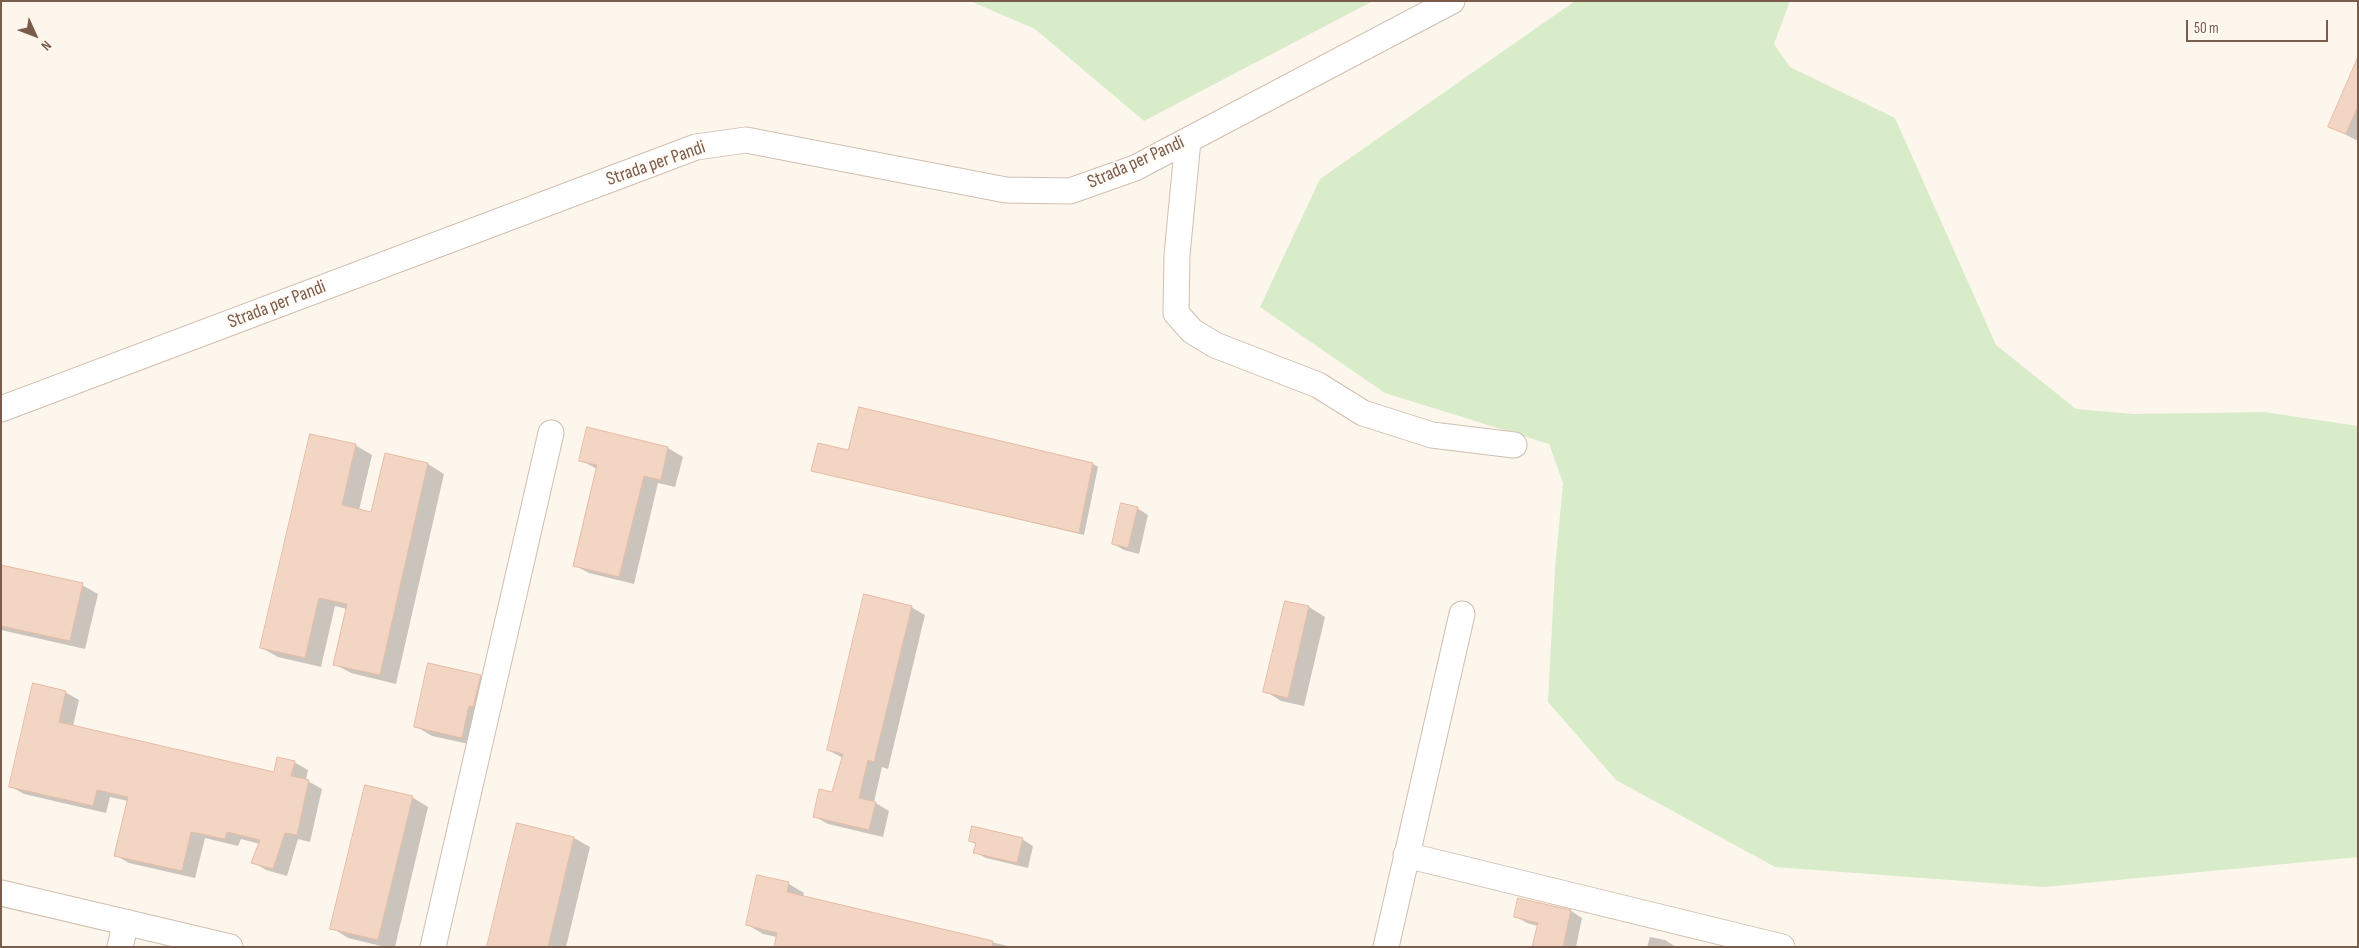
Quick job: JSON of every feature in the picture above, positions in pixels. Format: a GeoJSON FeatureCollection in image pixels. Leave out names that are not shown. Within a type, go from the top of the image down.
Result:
{"type":"FeatureCollection","features":[{"type":"Feature","properties":{"kind":"street","name":"Strada per Pandi"},"geometry":{"type":"LineString","coordinates":[[1,409],[696,147],[746,140],[1006,190],[1070,191],[1135,168],[1452,1]]}},
{"type":"Feature","properties":{"kind":"street"},"geometry":{"type":"LineString","coordinates":[[1188,140],[1177,255],[1176,314],[1192,331],[1215,346],[1318,386],[1363,413],[1432,434],[1514,445]]}},
{"type":"Feature","properties":{"kind":"street"},"geometry":{"type":"LineString","coordinates":[[433,947],[551,433]]}},
{"type":"Feature","properties":{"kind":"street"},"geometry":{"type":"LineString","coordinates":[[1386,947],[1462,614]]}},
{"type":"Feature","properties":{"kind":"street"},"geometry":{"type":"LineString","coordinates":[[1406,855],[1782,947]]}},
{"type":"Feature","properties":{"kind":"street"},"geometry":{"type":"LineString","coordinates":[[1,893],[230,947]]}},
{"type":"Feature","properties":{"kind":"street"},"geometry":{"type":"LineString","coordinates":[[120,947],[126,922]]}},
{"type":"Feature","properties":{"kind":"green space"},"geometry":{"type":"Polygon","coordinates":[[[970,1],[1373,1],[1144,121],[1035,29],[970,1]]]}},
{"type":"Feature","properties":{"kind":"green space"},"geometry":{"type":"Polygon","coordinates":[[[1575,1],[1790,1],[1774,44],[1790,67],[1895,118],[1996,345],[2076,409],[2133,414],[2264,412],[2358,426],[2358,857],[2044,887],[1775,867],[1616,780],[1548,702],[1555,569],[1563,483],[1549,444],[1385,393],[1260,307],[1320,179],[1575,1]]]}},
{"type":"Feature","properties":{"kind":"building"},"geometry":{"type":"Polygon","coordinates":[[[2358,57],[2358,106],[2346,134],[2328,127],[2358,57]]]}},
{"type":"Feature","properties":{"kind":"building"},"geometry":{"type":"Polygon","coordinates":[[[859,407],[1093,463],[1079,533],[811,471],[818,443],[848,450],[859,407]]]}},
{"type":"Feature","properties":{"kind":"building"},"geometry":{"type":"Polygon","coordinates":[[[587,427],[668,447],[661,480],[644,476],[619,577],[573,566],[597,465],[579,461],[587,427]]]}},
{"type":"Feature","properties":{"kind":"building"},"geometry":{"type":"Polygon","coordinates":[[[310,434],[356,444],[342,505],[371,512],[385,453],[428,463],[380,675],[333,665],[347,604],[319,598],[305,658],[260,648],[310,434]]]}},
{"type":"Feature","properties":{"kind":"building"},"geometry":{"type":"Polygon","coordinates":[[[1121,503],[1138,507],[1128,548],[1112,544],[1121,503]]]}},
{"type":"Feature","properties":{"kind":"building"},"geometry":{"type":"Polygon","coordinates":[[[1,565],[83,583],[70,641],[1,626],[1,565]]]}},
{"type":"Feature","properties":{"kind":"building"},"geometry":{"type":"Polygon","coordinates":[[[864,594],[912,606],[874,762],[868,760],[859,798],[876,802],[869,830],[813,817],[819,789],[832,792],[843,754],[827,750],[864,594]]]}},
{"type":"Feature","properties":{"kind":"building"},"geometry":{"type":"Polygon","coordinates":[[[1285,601],[1309,606],[1288,698],[1263,692],[1285,601]]]}},
{"type":"Feature","properties":{"kind":"building"},"geometry":{"type":"Polygon","coordinates":[[[428,663],[481,675],[473,707],[469,706],[462,738],[414,727],[428,663]]]}},
{"type":"Feature","properties":{"kind":"building"},"geometry":{"type":"Polygon","coordinates":[[[33,683],[66,691],[59,722],[274,772],[277,757],[295,761],[291,776],[309,780],[297,835],[285,833],[273,869],[251,863],[260,840],[227,832],[225,839],[191,832],[182,871],[114,856],[128,797],[97,790],[93,806],[9,787],[33,683]]]}},
{"type":"Feature","properties":{"kind":"building"},"geometry":{"type":"Polygon","coordinates":[[[365,785],[413,796],[378,940],[330,929],[365,785]]]}},
{"type":"Feature","properties":{"kind":"building"},"geometry":{"type":"Polygon","coordinates":[[[517,823],[574,837],[548,947],[487,947],[517,823]]]}},
{"type":"Feature","properties":{"kind":"building"},"geometry":{"type":"Polygon","coordinates":[[[972,826],[1023,838],[1017,863],[973,853],[976,843],[969,841],[972,826]]]}},
{"type":"Feature","properties":{"kind":"building"},"geometry":{"type":"Polygon","coordinates":[[[757,875],[789,882],[787,892],[993,941],[992,947],[774,947],[777,933],[746,925],[757,875]]]}},
{"type":"Feature","properties":{"kind":"building"},"geometry":{"type":"Polygon","coordinates":[[[1518,898],[1571,910],[1563,947],[1532,947],[1538,923],[1514,917],[1518,898]]]}}]}
